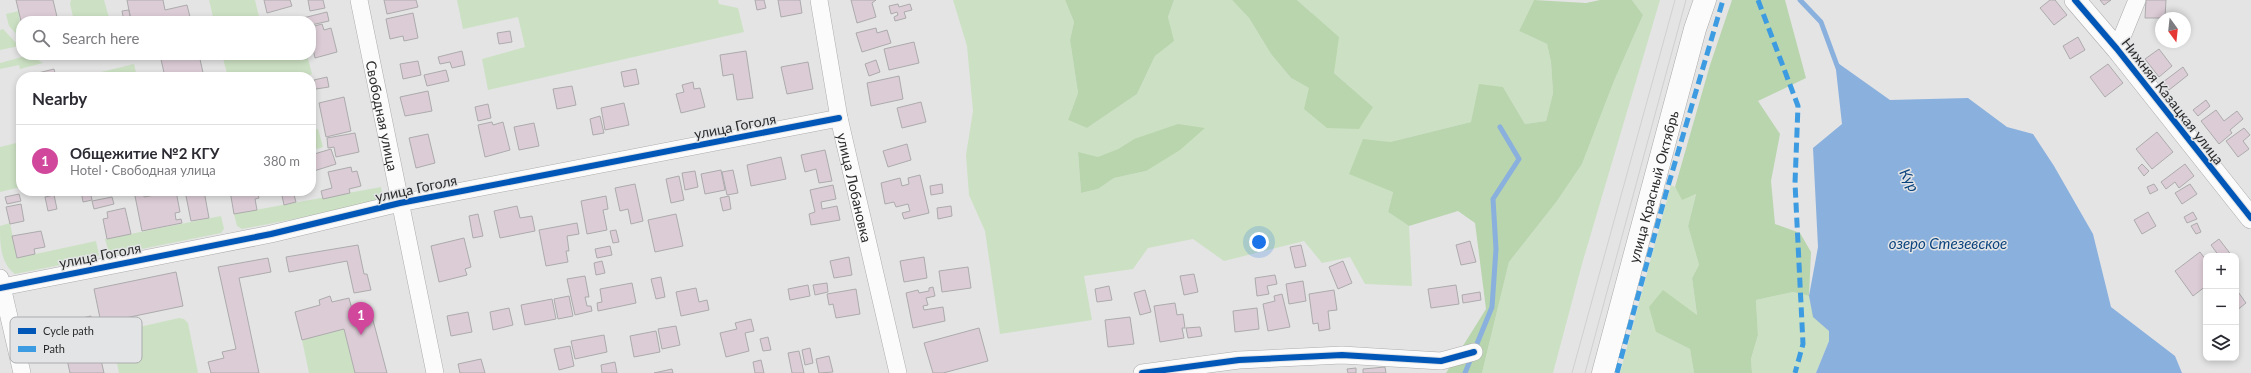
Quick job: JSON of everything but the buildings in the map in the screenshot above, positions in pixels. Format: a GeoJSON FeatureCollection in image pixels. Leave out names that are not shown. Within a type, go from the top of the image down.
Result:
{"type":"FeatureCollection","features":[{"type":"Feature","properties":{"kind":"main road","name":"улица Красный Октябрь"},"geometry":{"type":"LineString","coordinates":[[1603,373],[1695,29],[1705,0]]}},
{"type":"Feature","properties":{"kind":"street","name":"Свободная улица"},"geometry":{"type":"LineString","coordinates":[[359,0],[435,373]]}},
{"type":"Feature","properties":{"kind":"street","name":"улица Лобановка"},"geometry":{"type":"LineString","coordinates":[[819,0],[839,118],[898,373]]}},
{"type":"Feature","properties":{"kind":"street","name":"Нижняя Казацкая улица"},"geometry":{"type":"LineString","coordinates":[[2075,0],[2117,49],[2251,218]]}},
{"type":"Feature","properties":{"kind":"street"},"geometry":{"type":"LineString","coordinates":[[2117,49],[2137,0]]}},
{"type":"Feature","properties":{"kind":"street","name":"улица Гоголя"},"geometry":{"type":"LineString","coordinates":[[1,285],[271,234],[400,203],[839,118]]}},
{"type":"Feature","properties":{"kind":"street"},"geometry":{"type":"LineString","coordinates":[[1,285],[10,323]]}},
{"type":"Feature","properties":{"kind":"street"},"geometry":{"type":"LineString","coordinates":[[1142,373],[1246,360],[1342,355],[1441,361],[1474,352]]}},
{"type":"Feature","properties":{"kind":"street"},"geometry":{"type":"LineString","coordinates":[[20,363],[22,373]]}},
{"type":"Feature","properties":{"kind":"green space"},"geometry":{"type":"Polygon","coordinates":[[[71,0],[104,0],[109,16],[73,16],[70,4],[71,0]]]}},
{"type":"Feature","properties":{"kind":"green space"},"geometry":{"type":"Polygon","coordinates":[[[209,0],[255,0],[259,16],[213,16],[209,0]]]}},
{"type":"Feature","properties":{"kind":"green space"},"geometry":{"type":"Polygon","coordinates":[[[457,0],[718,0],[719,4],[738,8],[744,32],[488,90],[482,59],[525,47],[518,17],[463,29],[457,0]]]}},
{"type":"Feature","properties":{"kind":"green space"},"geometry":{"type":"Polygon","coordinates":[[[953,0],[1065,0],[1074,22],[1070,40],[1078,93],[1068,120],[1087,128],[1137,94],[1155,56],[1173,41],[1168,17],[1174,0],[1232,0],[1249,18],[1271,54],[1291,78],[1309,88],[1373,107],[1334,73],[1311,12],[1297,0],[1534,0],[1519,31],[1547,44],[1551,62],[1553,93],[1546,121],[1525,124],[1503,87],[1471,122],[1390,142],[1393,192],[1388,212],[1409,226],[1412,286],[1365,284],[1350,257],[1322,263],[1304,241],[1224,261],[1193,239],[1148,248],[1133,269],[1084,276],[1092,320],[1000,334],[985,231],[969,195],[966,155],[973,111],[967,46],[953,0]],[[1134,139],[1118,149],[1098,158],[1078,153],[1081,193],[1098,189],[1114,178],[1146,171],[1134,139]]]}},
{"type":"Feature","properties":{"kind":"green space"},"geometry":{"type":"Polygon","coordinates":[[[1065,0],[1174,0],[1168,17],[1174,41],[1155,56],[1137,94],[1087,128],[1068,120],[1078,93],[1070,40],[1074,22],[1065,0]]]}},
{"type":"Feature","properties":{"kind":"green space"},"geometry":{"type":"Polygon","coordinates":[[[1232,0],[1297,0],[1339,37],[1334,73],[1373,107],[1359,129],[1327,128],[1304,109],[1309,88],[1291,78],[1271,54],[1249,18],[1232,0]]]}},
{"type":"Feature","properties":{"kind":"green space"},"geometry":{"type":"Polygon","coordinates":[[[1534,0],[1586,3],[1600,0],[1632,0],[1643,15],[1614,81],[1582,164],[1557,201],[1509,262],[1482,373],[1446,373],[1486,309],[1475,223],[1458,211],[1409,226],[1388,212],[1393,192],[1349,174],[1363,139],[1390,142],[1471,122],[1479,84],[1503,87],[1525,124],[1546,121],[1553,93],[1551,62],[1547,44],[1519,31],[1534,0]]]}},
{"type":"Feature","properties":{"kind":"green space"},"geometry":{"type":"Polygon","coordinates":[[[1632,0],[1660,0],[1582,264],[1553,373],[1482,373],[1509,262],[1557,201],[1582,164],[1614,81],[1643,15],[1632,0]]]}},
{"type":"Feature","properties":{"kind":"green space"},"geometry":{"type":"Polygon","coordinates":[[[1732,0],[1785,0],[1806,78],[1758,101],[1780,134],[1771,181],[1775,224],[1800,233],[1811,252],[1809,296],[1793,292],[1756,300],[1758,335],[1751,359],[1752,373],[1694,373],[1690,349],[1656,332],[1649,307],[1663,290],[1697,315],[1692,278],[1699,265],[1688,226],[1696,194],[1682,200],[1675,187],[1710,65],[1732,0]]]}},
{"type":"Feature","properties":{"kind":"green space"},"geometry":{"type":"Polygon","coordinates":[[[19,11],[19,16],[16,16],[16,34],[9,26],[6,14],[19,11]]]}},
{"type":"Feature","properties":{"kind":"green space"},"geometry":{"type":"Polygon","coordinates":[[[3,29],[16,43],[16,47],[0,50],[0,30],[3,29]]]}},
{"type":"Feature","properties":{"kind":"green space"},"geometry":{"type":"Polygon","coordinates":[[[16,59],[16,60],[38,60],[43,63],[20,69],[19,65],[0,69],[0,63],[16,59]]]}},
{"type":"Feature","properties":{"kind":"green space"},"geometry":{"type":"Polygon","coordinates":[[[223,60],[308,60],[311,72],[227,72],[223,60]]]}},
{"type":"Feature","properties":{"kind":"green space"},"geometry":{"type":"Polygon","coordinates":[[[134,64],[136,72],[101,72],[134,64]]]}},
{"type":"Feature","properties":{"kind":"green space"},"geometry":{"type":"Polygon","coordinates":[[[1178,124],[1205,128],[1180,150],[1146,171],[1114,178],[1098,189],[1081,193],[1078,152],[1098,157],[1118,149],[1134,139],[1178,124]]]}},
{"type":"Feature","properties":{"kind":"green space"},"geometry":{"type":"Polygon","coordinates":[[[316,129],[318,129],[323,147],[316,149],[316,129]]]}},
{"type":"Feature","properties":{"kind":"green space"},"geometry":{"type":"Polygon","coordinates":[[[16,143],[16,188],[0,192],[0,147],[16,143]]]}},
{"type":"Feature","properties":{"kind":"green space"},"geometry":{"type":"Polygon","coordinates":[[[1671,185],[1675,187],[1682,199],[1696,193],[1688,226],[1699,265],[1692,278],[1697,316],[1656,332],[1690,349],[1694,373],[1620,373],[1671,185]]]}},
{"type":"Feature","properties":{"kind":"green space"},"geometry":{"type":"Polygon","coordinates":[[[381,187],[382,193],[375,201],[363,206],[242,229],[237,226],[234,214],[381,187]]]}},
{"type":"Feature","properties":{"kind":"green space"},"geometry":{"type":"Polygon","coordinates":[[[221,216],[224,229],[221,233],[112,255],[109,253],[105,239],[221,216]]]}},
{"type":"Feature","properties":{"kind":"green space"},"geometry":{"type":"Polygon","coordinates":[[[10,223],[17,258],[96,241],[99,255],[96,258],[15,274],[6,264],[1,246],[0,226],[10,223]]]}},
{"type":"Feature","properties":{"kind":"green space"},"geometry":{"type":"Polygon","coordinates":[[[1793,292],[1809,296],[1814,317],[1829,331],[1829,341],[1816,373],[1752,373],[1751,359],[1758,335],[1756,300],[1793,292]]]}},
{"type":"Feature","properties":{"kind":"green space"},"geometry":{"type":"Polygon","coordinates":[[[179,318],[184,319],[188,323],[198,373],[119,373],[117,363],[142,363],[142,326],[179,318]]]}},
{"type":"Feature","properties":{"kind":"green space"},"geometry":{"type":"Polygon","coordinates":[[[344,329],[355,373],[309,373],[302,340],[344,329]]]}},
{"type":"Feature","properties":{"kind":"water","name":"озеро Стезевское"},"geometry":{"type":"Polygon","coordinates":[[[1835,61],[1890,100],[1968,98],[2007,127],[2033,134],[2054,166],[2093,234],[2111,307],[2175,356],[2182,373],[1816,373],[1829,341],[1829,331],[1813,317],[1809,296],[1818,247],[1813,148],[1842,124],[1835,61]]]}},
{"type":"Feature","properties":{"kind":"waterway","name":"Кур"},"geometry":{"type":"LineString","coordinates":[[1800,0],[1821,22],[1838,68]]}},
{"type":"Feature","properties":{"kind":"waterway"},"geometry":{"type":"LineString","coordinates":[[1465,373],[1492,307],[1496,249],[1493,199],[1519,159],[1500,127]]}},
{"type":"Feature","properties":{"kind":"tram line"},"geometry":{"type":"LineString","coordinates":[[1572,373],[1675,0]]}},
{"type":"Feature","properties":{"kind":"tram line"},"geometry":{"type":"LineString","coordinates":[[1585,373],[1686,0]]}},
{"type":"Feature","properties":{"kind":"marked path"},"geometry":{"type":"LineString","coordinates":[[1617,373],[1666,193],[1723,0]]}},
{"type":"Feature","properties":{"kind":"marked path"},"geometry":{"type":"LineString","coordinates":[[1758,0],[1798,106],[1795,183],[1803,344],[1795,373]]}},
{"type":"Feature","properties":{"kind":"cycle path"},"geometry":{"type":"LineString","coordinates":[[2075,0],[2117,49],[2251,218]]}},
{"type":"Feature","properties":{"kind":"cycle path"},"geometry":{"type":"LineString","coordinates":[[0,288],[271,234],[400,203],[839,118]]}},
{"type":"Feature","properties":{"kind":"cycle path"},"geometry":{"type":"LineString","coordinates":[[1142,373],[1239,360],[1342,355],[1441,361],[1474,352]]}},
{"type":"Feature","properties":{"kind":"place","name":"Общежитие №2 КГУ"},"geometry":{"type":"Point","coordinates":[361,335]}}]}
